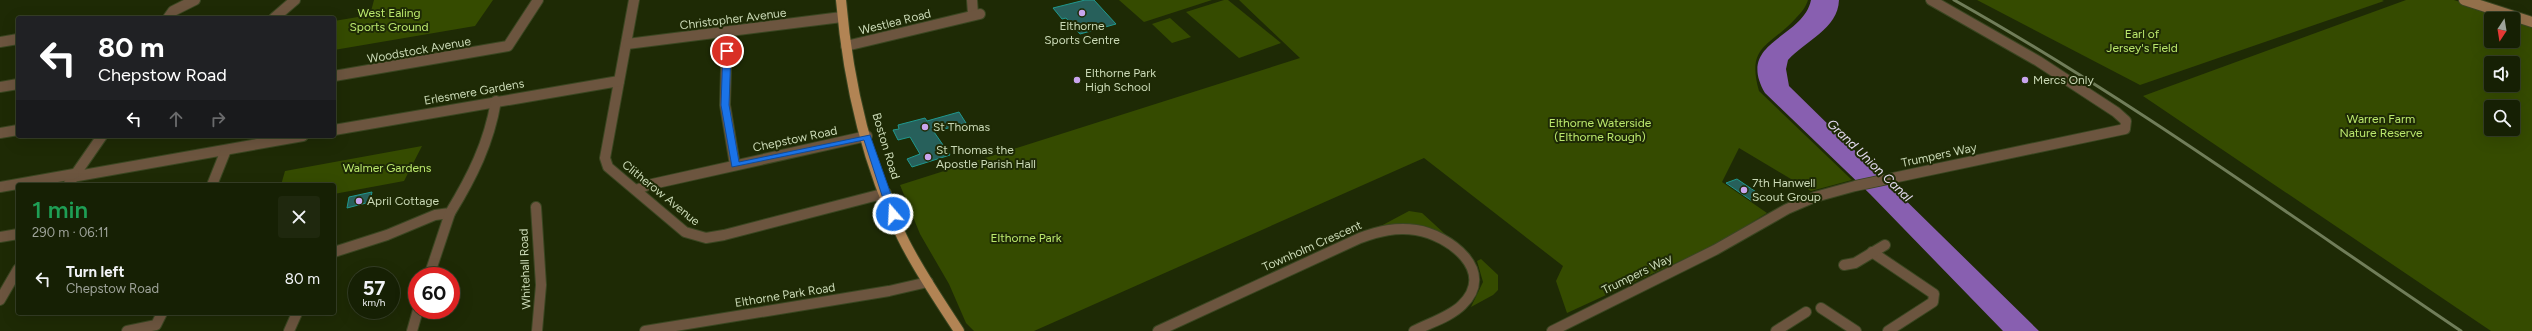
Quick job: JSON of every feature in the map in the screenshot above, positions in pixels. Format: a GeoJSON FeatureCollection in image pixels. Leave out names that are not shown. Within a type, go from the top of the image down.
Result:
{"type":"FeatureCollection","features":[{"type":"Feature","properties":{"kind":"main road","name":"Boston Road"},"geometry":{"type":"LineString","coordinates":[[841,0],[842,17],[852,83],[873,159],[896,224],[928,282],[959,331]]}},
{"type":"Feature","properties":{"kind":"main road"},"geometry":{"type":"LineString","coordinates":[[2464,0],[2532,22]]}},
{"type":"Feature","properties":{"kind":"street"},"geometry":{"type":"LineString","coordinates":[[169,16],[173,11],[195,0]]}},
{"type":"Feature","properties":{"kind":"street"},"geometry":{"type":"LineString","coordinates":[[276,16],[295,0]]}},
{"type":"Feature","properties":{"kind":"street","name":"Woodstock Avenue"},"geometry":{"type":"LineString","coordinates":[[336,76],[508,46],[538,0]]}},
{"type":"Feature","properties":{"kind":"street","name":"Clitherow Avenue"},"geometry":{"type":"LineString","coordinates":[[634,0],[606,158],[608,167],[685,232],[706,238],[886,193]]}},
{"type":"Feature","properties":{"kind":"street","name":"Westlea Road"},"geometry":{"type":"LineString","coordinates":[[846,46],[977,14],[972,0]]}},
{"type":"Feature","properties":{"kind":"street","name":"Trumpers Way"},"geometry":{"type":"LineString","coordinates":[[1552,331],[1715,250],[1787,208],[1814,197],[1854,186],[2125,129],[2126,121],[2116,112],[2038,61],[1930,0]]}},
{"type":"Feature","properties":{"kind":"street","name":"Christopher Avenue"},"geometry":{"type":"LineString","coordinates":[[627,44],[842,17]]}},
{"type":"Feature","properties":{"kind":"street"},"geometry":{"type":"LineString","coordinates":[[727,32],[725,105],[735,165]]}},
{"type":"Feature","properties":{"kind":"street"},"geometry":{"type":"LineString","coordinates":[[0,42],[16,39]]}},
{"type":"Feature","properties":{"kind":"street","name":"Erlesmere Gardens"},"geometry":{"type":"LineString","coordinates":[[336,130],[619,81]]}},
{"type":"Feature","properties":{"kind":"street"},"geometry":{"type":"LineString","coordinates":[[0,87],[16,84]]}},
{"type":"Feature","properties":{"kind":"street"},"geometry":{"type":"LineString","coordinates":[[432,267],[450,213],[474,174],[487,145],[493,128],[496,101]]}},
{"type":"Feature","properties":{"kind":"street"},"geometry":{"type":"LineString","coordinates":[[0,133],[16,130]]}},
{"type":"Feature","properties":{"kind":"street","name":"Chepstow Road"},"geometry":{"type":"LineString","coordinates":[[636,190],[648,185],[867,136]]}},
{"type":"Feature","properties":{"kind":"street"},"geometry":{"type":"LineString","coordinates":[[71,179],[101,138]]}},
{"type":"Feature","properties":{"kind":"street"},"geometry":{"type":"LineString","coordinates":[[36,183],[71,179],[292,138]]}},
{"type":"Feature","properties":{"kind":"street"},"geometry":{"type":"LineString","coordinates":[[213,183],[226,150]]}},
{"type":"Feature","properties":{"kind":"street"},"geometry":{"type":"LineString","coordinates":[[0,187],[16,185]]}},
{"type":"Feature","properties":{"kind":"street","name":"Whitehall Road"},"geometry":{"type":"LineString","coordinates":[[536,207],[539,268],[539,320],[537,331]]}},
{"type":"Feature","properties":{"kind":"street"},"geometry":{"type":"LineString","coordinates":[[336,251],[387,235],[435,215],[450,213]]}},
{"type":"Feature","properties":{"kind":"street","name":"Townholm Crescent"},"geometry":{"type":"LineString","coordinates":[[1158,331],[1360,238],[1392,229],[1430,233],[1446,240],[1460,249],[1470,263],[1474,280],[1471,292],[1461,306],[1414,331]]}},
{"type":"Feature","properties":{"kind":"street"},"geometry":{"type":"LineString","coordinates":[[0,237],[16,234]]}},
{"type":"Feature","properties":{"kind":"street"},"geometry":{"type":"LineString","coordinates":[[1844,265],[1856,264],[1872,252],[1885,245]]}},
{"type":"Feature","properties":{"kind":"street"},"geometry":{"type":"LineString","coordinates":[[1872,252],[1934,294],[1933,302],[1888,331]]}},
{"type":"Feature","properties":{"kind":"street"},"geometry":{"type":"LineString","coordinates":[[2,295],[16,272]]}},
{"type":"Feature","properties":{"kind":"street","name":"Elthorne Park Road"},"geometry":{"type":"LineString","coordinates":[[645,331],[889,291],[928,282]]}},
{"type":"Feature","properties":{"kind":"street"},"geometry":{"type":"LineString","coordinates":[[1821,308],[1856,331]]}},
{"type":"Feature","properties":{"kind":"street"},"geometry":{"type":"LineString","coordinates":[[1776,331],[1806,312]]}},
{"type":"Feature","properties":{"kind":"street"},"geometry":{"type":"LineString","coordinates":[[127,331],[156,326],[161,315]]}},
{"type":"Feature","properties":{"kind":"street"},"geometry":{"type":"LineString","coordinates":[[289,331],[296,315]]}},
{"type":"Feature","properties":{"kind":"street"},"geometry":{"type":"LineString","coordinates":[[412,331],[415,319]]}},
{"type":"Feature","properties":{"kind":"green space","name":"West Ealing Sports Ground"},"geometry":{"type":"Polygon","coordinates":[[[374,0],[493,0],[475,26],[336,50],[336,21],[370,15],[374,0]]]}},
{"type":"Feature","properties":{"kind":"green space"},"geometry":{"type":"Polygon","coordinates":[[[1119,0],[1212,0],[1144,22],[1119,0]]]}},
{"type":"Feature","properties":{"kind":"green space"},"geometry":{"type":"Polygon","coordinates":[[[1228,0],[1281,43],[1239,58],[1186,12],[1228,0]]]}},
{"type":"Feature","properties":{"kind":"green space"},"geometry":{"type":"Polygon","coordinates":[[[1239,0],[1808,0],[1800,14],[1769,42],[1758,55],[1756,76],[1759,91],[1852,180],[1811,191],[1739,148],[1722,182],[1767,213],[1717,244],[1567,313],[1556,281],[1563,266],[1424,158],[1034,331],[974,331],[966,323],[949,284],[920,234],[900,185],[1300,58],[1239,0]]]}},
{"type":"Feature","properties":{"kind":"green space","name":"Earl of Jersey's Field"},"geometry":{"type":"Polygon","coordinates":[[[1977,0],[2382,0],[2384,1],[2140,85],[1977,0]]]}},
{"type":"Feature","properties":{"kind":"green space","name":"Warren Farm Nature Reserve"},"geometry":{"type":"Polygon","coordinates":[[[2406,0],[2454,0],[2491,12],[2484,12],[2484,48],[2520,48],[2520,21],[2532,25],[2532,331],[2491,331],[2143,96],[2406,0]]]}},
{"type":"Feature","properties":{"kind":"green space"},"geometry":{"type":"Polygon","coordinates":[[[1170,18],[1191,37],[1172,43],[1152,24],[1170,18]]]}},
{"type":"Feature","properties":{"kind":"green space","name":"Walmer Gardens"},"geometry":{"type":"Polygon","coordinates":[[[422,146],[404,181],[336,194],[336,183],[282,183],[285,171],[422,146]]]}},
{"type":"Feature","properties":{"kind":"green space"},"geometry":{"type":"Polygon","coordinates":[[[1409,211],[1422,213],[1445,234],[1412,226],[1379,227],[1409,211]]]}},
{"type":"Feature","properties":{"kind":"green space"},"geometry":{"type":"Polygon","coordinates":[[[1481,259],[1498,275],[1498,290],[1493,295],[1471,307],[1483,282],[1477,261],[1481,259]]]}},
{"type":"Feature","properties":{"kind":"shaded area"},"geometry":{"type":"Polygon","coordinates":[[[1811,0],[1839,0],[1833,19],[1827,27],[1788,60],[1786,69],[1789,86],[2039,331],[2003,331],[1870,194],[1765,93],[1758,76],[1758,62],[1764,51],[1796,24],[1805,13],[1811,0]]]}},
{"type":"Feature","properties":{"kind":"building","name":"Elthorne Sports Centre"},"geometry":{"type":"Polygon","coordinates":[[[1085,0],[1094,0],[1116,24],[1080,34],[1066,18],[1062,19],[1053,8],[1085,0]]]}},
{"type":"Feature","properties":{"kind":"building"},"geometry":{"type":"Polygon","coordinates":[[[959,112],[966,123],[934,132],[950,155],[912,167],[907,159],[920,154],[910,137],[898,140],[893,130],[899,129],[898,125],[925,118],[927,121],[959,112]]]}},
{"type":"Feature","properties":{"kind":"building","name":"7th Hanwell Scout Group"},"geometry":{"type":"Polygon","coordinates":[[[1737,179],[1762,196],[1752,201],[1726,183],[1737,179]]]}},
{"type":"Feature","properties":{"kind":"building","name":"April Cottage"},"geometry":{"type":"Polygon","coordinates":[[[372,192],[370,202],[347,208],[349,197],[372,192]]]}},
{"type":"Feature","properties":{"kind":"railway"},"geometry":{"type":"LineString","coordinates":[[1954,0],[2019,38],[2147,118],[2461,331]]}},
{"type":"Feature","properties":{"kind":"place","name":"Elthorne Sports Centre"},"geometry":{"type":"Point","coordinates":[1082,13]}},
{"type":"Feature","properties":{"kind":"place","name":"Elthorne Park High School"},"geometry":{"type":"Point","coordinates":[1077,80]}},
{"type":"Feature","properties":{"kind":"place","name":"Mercs Only"},"geometry":{"type":"Point","coordinates":[2025,80]}},
{"type":"Feature","properties":{"kind":"place","name":"St Thomas"},"geometry":{"type":"Point","coordinates":[925,127]}},
{"type":"Feature","properties":{"kind":"place","name":"St Thomas the Apostle Parish Hall"},"geometry":{"type":"Point","coordinates":[928,157]}},
{"type":"Feature","properties":{"kind":"place","name":"7th Hanwell Scout Group"},"geometry":{"type":"Point","coordinates":[1744,190]}},
{"type":"Feature","properties":{"kind":"place","name":"April Cottage"},"geometry":{"type":"Point","coordinates":[359,201]}},
{"type":"Feature","properties":{"kind":"route"},"geometry":{"type":"LineString","coordinates":[[727,51],[725,105],[735,165],[867,136],[873,159],[893,214]]}},
{"type":"Feature","properties":{"kind":"park label","name":"Elthorne Waterside (Elthorne Rough)"},"geometry":{"type":"Point","coordinates":[1600,130]}},
{"type":"Feature","properties":{"kind":"park label","name":"Elthorne Park"},"geometry":{"type":"Point","coordinates":[1026,238]}},
{"type":"Feature","properties":{"kind":"water label","name":"Grand Union Canal"},"geometry":{"type":"Point","coordinates":[1870,160]}}]}
